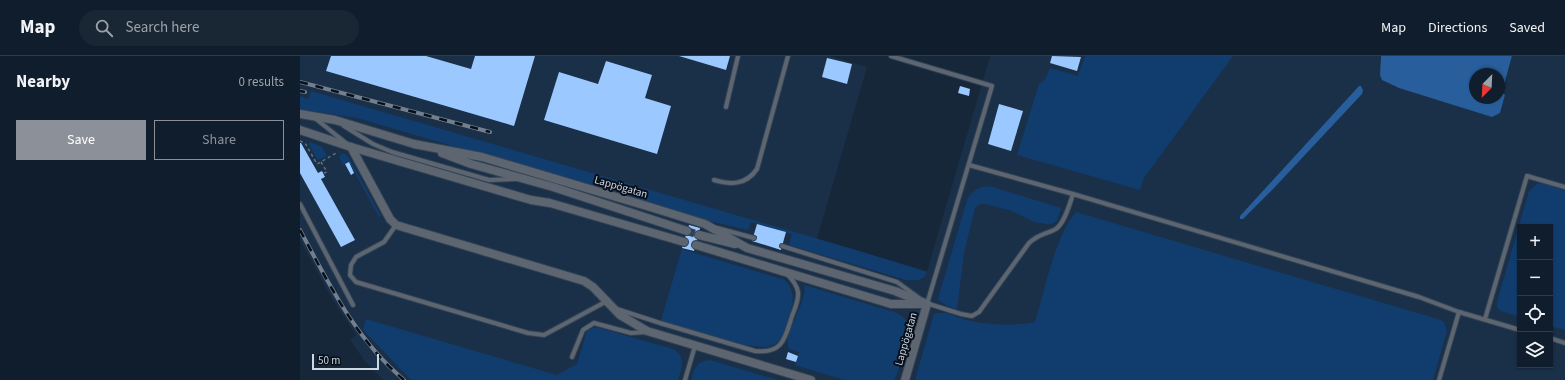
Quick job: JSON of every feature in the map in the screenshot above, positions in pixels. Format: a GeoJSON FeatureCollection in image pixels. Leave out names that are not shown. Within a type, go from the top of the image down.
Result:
{"type":"FeatureCollection","features":[{"type":"Feature","properties":{"kind":"street","name":"Lappögatan"},"geometry":{"type":"LineString","coordinates":[[300,114],[335,120],[414,144],[482,157],[705,224],[747,248],[894,291],[927,304]]}},
{"type":"Feature","properties":{"kind":"street"},"geometry":{"type":"LineString","coordinates":[[300,130],[351,147],[531,200],[550,202],[684,242]]}},
{"type":"Feature","properties":{"kind":"street"},"geometry":{"type":"LineString","coordinates":[[414,144],[471,164],[553,187],[687,232]]}},
{"type":"Feature","properties":{"kind":"street"},"geometry":{"type":"LineString","coordinates":[[351,147],[390,219],[396,225],[584,281],[593,287],[620,315],[647,331],[811,380]]}},
{"type":"Feature","properties":{"kind":"street"},"geometry":{"type":"LineString","coordinates":[[699,235],[747,248]]}},
{"type":"Feature","properties":{"kind":"street","name":"Lappögatan"},"geometry":{"type":"LineString","coordinates":[[696,245],[891,304],[927,304]]}},
{"type":"Feature","properties":{"kind":"street","name":"Lappögatan"},"geometry":{"type":"LineString","coordinates":[[905,380],[927,304]]}},
{"type":"Feature","properties":{"kind":"lane"},"geometry":{"type":"LineString","coordinates":[[726,107],[738,56]]}},
{"type":"Feature","properties":{"kind":"lane"},"geometry":{"type":"LineString","coordinates":[[714,180],[727,184],[744,182],[757,169],[788,56]]}},
{"type":"Feature","properties":{"kind":"lane"},"geometry":{"type":"LineString","coordinates":[[891,56],[992,86],[927,304]]}},
{"type":"Feature","properties":{"kind":"lane"},"geometry":{"type":"LineString","coordinates":[[313,116],[351,147]]}},
{"type":"Feature","properties":{"kind":"lane"},"geometry":{"type":"LineString","coordinates":[[335,120],[373,144],[392,152],[490,180],[522,179]]}},
{"type":"Feature","properties":{"kind":"lane"},"geometry":{"type":"LineString","coordinates":[[969,165],[1073,194],[1419,297],[1459,312],[1517,329]]}},
{"type":"Feature","properties":{"kind":"lane"},"geometry":{"type":"LineString","coordinates":[[1485,319],[1527,176],[1565,186]]}},
{"type":"Feature","properties":{"kind":"lane"},"geometry":{"type":"LineString","coordinates":[[782,246],[897,282],[927,304],[972,316],[979,312],[1029,243],[1037,236],[1056,230],[1068,209],[1073,194]]}},
{"type":"Feature","properties":{"kind":"lane"},"geometry":{"type":"LineString","coordinates":[[300,204],[353,305]]}},
{"type":"Feature","properties":{"kind":"lane"},"geometry":{"type":"LineString","coordinates":[[705,224],[754,238]]}},
{"type":"Feature","properties":{"kind":"lane"},"geometry":{"type":"LineString","coordinates":[[396,225],[384,242],[356,257],[351,265],[350,275],[356,282],[528,333],[544,335],[609,304],[660,323],[755,351],[767,351],[777,348],[783,341],[797,302],[797,287],[787,273]]}},
{"type":"Feature","properties":{"kind":"lane"},"geometry":{"type":"LineString","coordinates":[[1439,380],[1459,312]]}},
{"type":"Feature","properties":{"kind":"lane"},"geometry":{"type":"LineString","coordinates":[[572,357],[582,330],[594,323],[631,333],[647,331]]}},
{"type":"Feature","properties":{"kind":"lane"},"geometry":{"type":"LineString","coordinates":[[1553,339],[1565,343]]}},
{"type":"Feature","properties":{"kind":"lane"},"geometry":{"type":"LineString","coordinates":[[685,380],[695,346]]}},
{"type":"Feature","properties":{"kind":"path"},"geometry":{"type":"LineString","coordinates":[[300,142],[305,143],[317,164],[341,150]]}},
{"type":"Feature","properties":{"kind":"path"},"geometry":{"type":"LineString","coordinates":[[321,162],[327,172],[324,173]]}},
{"type":"Feature","properties":{"kind":"shaded area"},"geometry":{"type":"Polygon","coordinates":[[[300,56],[830,56],[867,67],[817,239],[927,271],[990,56],[1381,56],[1380,59],[1492,117],[1500,113],[1502,104],[1505,104],[1505,81],[1512,56],[1565,56],[1565,380],[383,380],[364,360],[350,340],[356,335],[331,297],[300,240],[300,56]]]}},
{"type":"Feature","properties":{"kind":"shaded area"},"geometry":{"type":"Polygon","coordinates":[[[1085,56],[1233,56],[1144,178],[1140,190],[1017,155],[1039,84],[1045,80],[1050,68],[1078,76],[1085,56]]]}},
{"type":"Feature","properties":{"kind":"shaded area"},"geometry":{"type":"Polygon","coordinates":[[[1381,56],[1512,56],[1505,81],[1505,68],[1469,68],[1469,104],[1502,104],[1500,113],[1492,117],[1399,88],[1382,80],[1380,75],[1381,56]]]}},
{"type":"Feature","properties":{"kind":"shaded area"},"geometry":{"type":"Polygon","coordinates":[[[1359,86],[1361,86],[1363,90],[1362,94],[1274,188],[1243,219],[1240,219],[1240,216],[1359,86]]]}},
{"type":"Feature","properties":{"kind":"shaded area"},"geometry":{"type":"Polygon","coordinates":[[[311,91],[927,272],[921,279],[906,280],[789,245],[792,234],[751,222],[748,230],[709,221],[357,118],[300,109],[300,96],[308,99],[311,91]]]}},
{"type":"Feature","properties":{"kind":"shaded area"},"geometry":{"type":"Polygon","coordinates":[[[310,142],[322,147],[327,156],[318,160],[309,145],[310,142]]]}},
{"type":"Feature","properties":{"kind":"shaded area"},"geometry":{"type":"Polygon","coordinates":[[[344,153],[349,158],[381,216],[379,217],[349,162],[343,165],[339,157],[344,153]]]}},
{"type":"Feature","properties":{"kind":"shaded area"},"geometry":{"type":"Polygon","coordinates":[[[1541,183],[1565,190],[1565,330],[1553,327],[1553,224],[1519,224],[1529,191],[1537,184],[1541,183]]]}},
{"type":"Feature","properties":{"kind":"shaded area"},"geometry":{"type":"Polygon","coordinates":[[[989,186],[1061,208],[1057,221],[1052,224],[1034,222],[1012,211],[986,204],[980,204],[975,208],[964,253],[957,309],[949,307],[938,299],[967,200],[976,190],[989,186]]]}},
{"type":"Feature","properties":{"kind":"shaded area"},"geometry":{"type":"Polygon","coordinates":[[[1076,212],[1441,320],[1444,322],[1447,331],[1433,380],[915,380],[934,314],[947,313],[974,322],[992,324],[1020,324],[1035,322],[1056,249],[1069,222],[1076,212]]]}},
{"type":"Feature","properties":{"kind":"shaded area"},"geometry":{"type":"Polygon","coordinates":[[[1517,233],[1517,316],[1501,311],[1497,307],[1497,302],[1517,233]]]}},
{"type":"Feature","properties":{"kind":"shaded area"},"geometry":{"type":"Polygon","coordinates":[[[682,249],[785,280],[793,294],[793,299],[785,330],[779,340],[773,345],[764,347],[751,346],[718,338],[661,320],[682,249]]]}},
{"type":"Feature","properties":{"kind":"shaded area"},"geometry":{"type":"Polygon","coordinates":[[[804,285],[894,312],[905,320],[908,325],[908,337],[894,380],[844,380],[795,365],[799,352],[789,349],[788,342],[789,334],[802,300],[804,285]]]}},
{"type":"Feature","properties":{"kind":"shaded area"},"geometry":{"type":"Polygon","coordinates":[[[366,319],[557,375],[577,364],[587,331],[596,327],[673,349],[680,355],[682,367],[678,380],[411,380],[363,330],[366,319]]]}},
{"type":"Feature","properties":{"kind":"shaded area"},"geometry":{"type":"Polygon","coordinates":[[[710,360],[778,380],[691,380],[693,372],[697,366],[702,362],[710,360]]]}},
{"type":"Feature","properties":{"kind":"building"},"geometry":{"type":"Polygon","coordinates":[[[331,56],[426,56],[471,69],[475,56],[535,56],[514,126],[326,71],[331,56]]]}},
{"type":"Feature","properties":{"kind":"building"},"geometry":{"type":"Polygon","coordinates":[[[679,56],[730,56],[726,70],[679,56]]]}},
{"type":"Feature","properties":{"kind":"building"},"geometry":{"type":"Polygon","coordinates":[[[1052,56],[1081,57],[1077,71],[1050,63],[1052,56]]]}},
{"type":"Feature","properties":{"kind":"building"},"geometry":{"type":"Polygon","coordinates":[[[827,58],[852,64],[847,84],[822,77],[827,58]]]}},
{"type":"Feature","properties":{"kind":"building"},"geometry":{"type":"Polygon","coordinates":[[[606,61],[652,75],[645,98],[671,106],[657,154],[544,120],[559,72],[598,84],[606,61]]]}},
{"type":"Feature","properties":{"kind":"building"},"geometry":{"type":"Polygon","coordinates":[[[960,86],[970,89],[969,96],[958,93],[960,86]]]}},
{"type":"Feature","properties":{"kind":"building"},"geometry":{"type":"Polygon","coordinates":[[[999,104],[1023,111],[1011,151],[988,144],[999,104]]]}},
{"type":"Feature","properties":{"kind":"building"},"geometry":{"type":"Polygon","coordinates":[[[300,143],[318,173],[322,171],[325,177],[321,179],[355,240],[341,247],[300,173],[300,143]]]}},
{"type":"Feature","properties":{"kind":"building"},"geometry":{"type":"Polygon","coordinates":[[[349,162],[354,173],[351,175],[345,164],[349,162]]]}},
{"type":"Feature","properties":{"kind":"building"},"geometry":{"type":"Polygon","coordinates":[[[757,224],[786,232],[781,250],[752,241],[757,224]]]}},
{"type":"Feature","properties":{"kind":"building"},"geometry":{"type":"Polygon","coordinates":[[[689,225],[700,228],[694,251],[682,248],[689,225]]]}},
{"type":"Feature","properties":{"kind":"building"},"geometry":{"type":"Polygon","coordinates":[[[788,352],[798,356],[796,362],[786,359],[788,352]]]}},
{"type":"Feature","properties":{"kind":"tunnel"},"geometry":{"type":"LineString","coordinates":[[687,231],[699,235]]}},
{"type":"Feature","properties":{"kind":"railway"},"geometry":{"type":"LineString","coordinates":[[300,82],[490,132]]}},
{"type":"Feature","properties":{"kind":"railway"},"geometry":{"type":"LineString","coordinates":[[300,91],[305,92]]}},
{"type":"Feature","properties":{"kind":"railway"},"geometry":{"type":"LineString","coordinates":[[300,230],[333,291],[358,329],[387,364],[404,380]]}}]}
